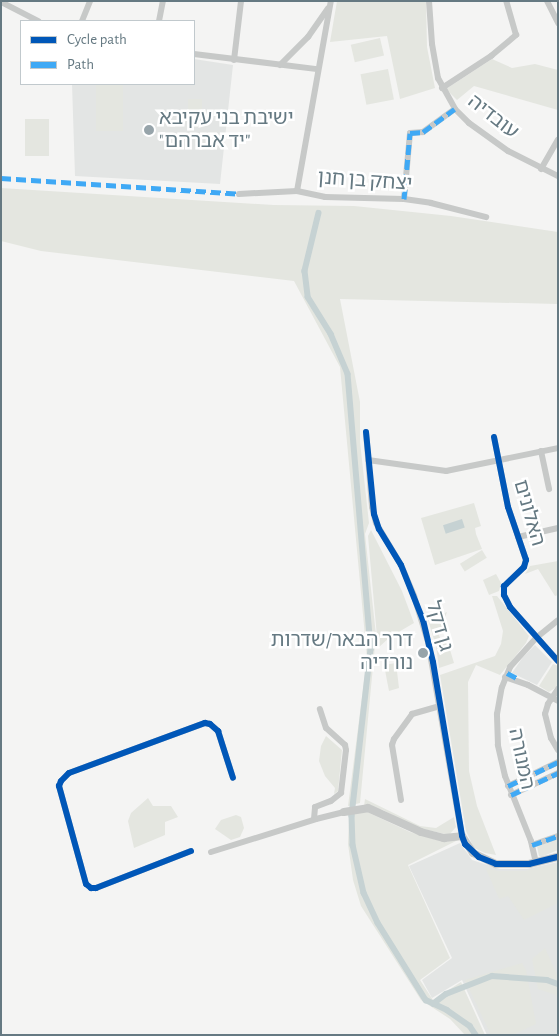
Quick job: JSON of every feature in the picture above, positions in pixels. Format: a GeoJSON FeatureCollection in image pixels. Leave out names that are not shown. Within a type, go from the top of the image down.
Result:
{"type":"FeatureCollection","features":[{"type":"Feature","properties":{"kind":"street"},"geometry":{"type":"LineString","coordinates":[[82,20],[90,1]]}},
{"type":"Feature","properties":{"kind":"street"},"geometry":{"type":"LineString","coordinates":[[159,20],[163,1]]}},
{"type":"Feature","properties":{"kind":"street"},"geometry":{"type":"LineString","coordinates":[[234,60],[241,1]]}},
{"type":"Feature","properties":{"kind":"street","name":"עובדיה"},"geometry":{"type":"LineString","coordinates":[[429,1],[433,53],[442,88],[455,109],[469,123],[508,151],[558,176]]}},
{"type":"Feature","properties":{"kind":"street"},"geometry":{"type":"LineString","coordinates":[[442,88],[491,56],[516,35],[506,1]]}},
{"type":"Feature","properties":{"kind":"street"},"geometry":{"type":"LineString","coordinates":[[547,1],[558,23]]}},
{"type":"Feature","properties":{"kind":"street"},"geometry":{"type":"LineString","coordinates":[[1,2],[36,20]]}},
{"type":"Feature","properties":{"kind":"street"},"geometry":{"type":"LineString","coordinates":[[280,65],[308,37],[330,3]]}},
{"type":"Feature","properties":{"kind":"street"},"geometry":{"type":"LineString","coordinates":[[296,191],[330,3]]}},
{"type":"Feature","properties":{"kind":"street"},"geometry":{"type":"LineString","coordinates":[[195,54],[317,69]]}},
{"type":"Feature","properties":{"kind":"street"},"geometry":{"type":"LineString","coordinates":[[404,200],[410,133],[423,132],[455,109]]}},
{"type":"Feature","properties":{"kind":"street"},"geometry":{"type":"LineString","coordinates":[[541,169],[558,140]]}},
{"type":"Feature","properties":{"kind":"street","name":"יצחק בן חנן"},"geometry":{"type":"LineString","coordinates":[[239,194],[296,191],[325,197],[404,200],[432,203],[486,217]]}},
{"type":"Feature","properties":{"kind":"street","name":"גן דקל"},"geometry":{"type":"LineString","coordinates":[[366,432],[372,507],[376,523],[401,566],[418,605],[433,662],[462,836]]}},
{"type":"Feature","properties":{"kind":"street","name":"האלונים"},"geometry":{"type":"LineString","coordinates":[[494,438],[508,507],[526,565],[507,582],[503,590],[510,607],[536,638]]}},
{"type":"Feature","properties":{"kind":"street"},"geometry":{"type":"LineString","coordinates":[[368,460],[446,471],[558,448]]}},
{"type":"Feature","properties":{"kind":"street"},"geometry":{"type":"LineString","coordinates":[[540,451],[549,488]]}},
{"type":"Feature","properties":{"kind":"street","name":"האלונים"},"geometry":{"type":"LineString","coordinates":[[518,537],[558,528]]}},
{"type":"Feature","properties":{"kind":"street","name":"המנורה"},"geometry":{"type":"LineString","coordinates":[[536,863],[532,846],[508,786],[497,735],[498,705],[506,675],[536,638],[558,620]]}},
{"type":"Feature","properties":{"kind":"street"},"geometry":{"type":"LineString","coordinates":[[536,638],[558,661]]}},
{"type":"Feature","properties":{"kind":"street"},"geometry":{"type":"LineString","coordinates":[[506,675],[519,679]]}},
{"type":"Feature","properties":{"kind":"street"},"geometry":{"type":"LineString","coordinates":[[506,675],[555,699]]}},
{"type":"Feature","properties":{"kind":"street"},"geometry":{"type":"LineString","coordinates":[[558,689],[555,699],[545,714],[546,724],[558,750]]}},
{"type":"Feature","properties":{"kind":"street"},"geometry":{"type":"LineString","coordinates":[[401,800],[392,745],[394,739],[412,714],[440,706]]}},
{"type":"Feature","properties":{"kind":"street"},"geometry":{"type":"LineString","coordinates":[[314,819],[315,807],[331,801],[341,792],[346,750],[345,745],[326,728],[320,709]]}},
{"type":"Feature","properties":{"kind":"street"},"geometry":{"type":"LineString","coordinates":[[191,851],[96,888],[91,888],[86,884],[61,794],[61,781],[69,774],[206,723],[218,731],[233,778]]}},
{"type":"Feature","properties":{"kind":"street"},"geometry":{"type":"LineString","coordinates":[[508,786],[558,762]]}},
{"type":"Feature","properties":{"kind":"street"},"geometry":{"type":"LineString","coordinates":[[512,795],[558,773]]}},
{"type":"Feature","properties":{"kind":"street"},"geometry":{"type":"LineString","coordinates":[[211,852],[314,819],[368,808],[421,832],[444,838],[462,836],[469,849],[485,860],[507,865],[536,863],[558,857]]}},
{"type":"Feature","properties":{"kind":"street"},"geometry":{"type":"LineString","coordinates":[[532,846],[558,836]]}},
{"type":"Feature","properties":{"kind":"shaded area"},"geometry":{"type":"Polygon","coordinates":[[[337,1],[426,1],[427,47],[435,88],[400,99],[387,36],[330,42],[337,1]]]}},
{"type":"Feature","properties":{"kind":"shaded area"},"geometry":{"type":"Polygon","coordinates":[[[380,38],[384,56],[355,62],[351,45],[380,38]]]}},
{"type":"Feature","properties":{"kind":"shaded area","name":"ישיבת בני עקיבא \"יד אברהם\""},"geometry":{"type":"Polygon","coordinates":[[[195,59],[233,65],[220,184],[75,176],[72,85],[195,85],[195,59]]]}},
{"type":"Feature","properties":{"kind":"shaded area"},"geometry":{"type":"Polygon","coordinates":[[[492,59],[512,68],[535,64],[558,70],[558,110],[474,86],[457,100],[446,89],[492,59]]]}},
{"type":"Feature","properties":{"kind":"shaded area"},"geometry":{"type":"Polygon","coordinates":[[[388,69],[394,99],[366,105],[361,74],[388,69]]]}},
{"type":"Feature","properties":{"kind":"shaded area"},"geometry":{"type":"Polygon","coordinates":[[[96,85],[123,85],[123,131],[96,131],[96,85]]]}},
{"type":"Feature","properties":{"kind":"shaded area"},"geometry":{"type":"Polygon","coordinates":[[[188,99],[202,99],[202,127],[188,127],[188,99]]]}},
{"type":"Feature","properties":{"kind":"shaded area"},"geometry":{"type":"Polygon","coordinates":[[[25,119],[49,119],[49,156],[25,156],[25,119]]]}},
{"type":"Feature","properties":{"kind":"shaded area"},"geometry":{"type":"Polygon","coordinates":[[[1,188],[274,205],[354,206],[451,216],[558,232],[558,304],[340,299],[360,402],[360,442],[369,523],[365,534],[376,635],[360,803],[348,806],[367,658],[340,367],[294,281],[41,251],[1,241],[1,188]]]}},
{"type":"Feature","properties":{"kind":"shaded area"},"geometry":{"type":"Polygon","coordinates":[[[474,503],[481,526],[475,528],[476,534],[482,549],[435,565],[421,518],[474,503]]]}},
{"type":"Feature","properties":{"kind":"shaded area"},"geometry":{"type":"Polygon","coordinates":[[[462,519],[465,528],[446,534],[443,525],[462,519]]]}},
{"type":"Feature","properties":{"kind":"shaded area"},"geometry":{"type":"Polygon","coordinates":[[[371,530],[402,591],[414,623],[390,637],[378,648],[368,536],[371,530]]]}},
{"type":"Feature","properties":{"kind":"shaded area"},"geometry":{"type":"Polygon","coordinates":[[[482,550],[487,558],[465,571],[460,564],[482,550]]]}},
{"type":"Feature","properties":{"kind":"shaded area"},"geometry":{"type":"Polygon","coordinates":[[[558,561],[558,595],[555,596],[538,569],[525,574],[530,566],[558,561]]]}},
{"type":"Feature","properties":{"kind":"shaded area"},"geometry":{"type":"Polygon","coordinates":[[[496,574],[501,583],[499,591],[489,595],[483,580],[496,574]]]}},
{"type":"Feature","properties":{"kind":"shaded area"},"geometry":{"type":"Polygon","coordinates":[[[492,596],[497,596],[529,636],[526,643],[500,675],[476,665],[468,682],[469,771],[477,806],[496,855],[474,848],[466,831],[440,675],[495,656],[501,644],[503,631],[492,596]]]}},
{"type":"Feature","properties":{"kind":"shaded area"},"geometry":{"type":"Polygon","coordinates":[[[447,612],[439,635],[441,641],[445,640],[448,643],[454,663],[439,668],[436,646],[428,620],[447,612]]]}},
{"type":"Feature","properties":{"kind":"shaded area"},"geometry":{"type":"Polygon","coordinates":[[[535,645],[552,662],[537,685],[512,673],[523,657],[535,645]]]}},
{"type":"Feature","properties":{"kind":"shaded area"},"geometry":{"type":"Polygon","coordinates":[[[396,663],[399,688],[389,691],[384,665],[396,663]]]}},
{"type":"Feature","properties":{"kind":"shaded area"},"geometry":{"type":"Polygon","coordinates":[[[553,664],[558,666],[558,686],[549,692],[539,686],[553,664]]]}},
{"type":"Feature","properties":{"kind":"shaded area"},"geometry":{"type":"Polygon","coordinates":[[[326,736],[342,750],[338,791],[334,794],[335,788],[325,776],[319,761],[321,746],[326,736]]]}},
{"type":"Feature","properties":{"kind":"shaded area"},"geometry":{"type":"Polygon","coordinates":[[[148,798],[153,806],[171,806],[178,817],[165,822],[165,835],[134,848],[128,821],[131,813],[148,798]]]}},
{"type":"Feature","properties":{"kind":"shaded area"},"geometry":{"type":"Polygon","coordinates":[[[365,799],[420,826],[436,828],[454,817],[456,827],[449,835],[415,827],[383,810],[364,806],[365,799]]]}},
{"type":"Feature","properties":{"kind":"shaded area"},"geometry":{"type":"Polygon","coordinates":[[[365,811],[410,832],[437,840],[458,840],[408,865],[450,958],[420,980],[433,1000],[461,982],[485,1035],[465,1035],[450,1019],[421,1000],[361,906],[353,880],[348,844],[349,818],[350,815],[365,811]]]}},
{"type":"Feature","properties":{"kind":"shaded area"},"geometry":{"type":"Polygon","coordinates":[[[236,815],[241,817],[244,828],[240,837],[231,840],[215,829],[221,820],[236,815]]]}},
{"type":"Feature","properties":{"kind":"shaded area"},"geometry":{"type":"Polygon","coordinates":[[[558,839],[558,850],[541,857],[539,856],[537,846],[558,839]]]}},
{"type":"Feature","properties":{"kind":"shaded area"},"geometry":{"type":"Polygon","coordinates":[[[460,843],[472,860],[500,869],[527,869],[558,862],[558,1035],[487,1035],[462,980],[432,998],[422,980],[452,958],[409,866],[460,843]]]}},
{"type":"Feature","properties":{"kind":"shaded area"},"geometry":{"type":"Polygon","coordinates":[[[558,864],[558,903],[524,920],[508,896],[499,899],[485,867],[498,871],[525,871],[558,864]]]}},
{"type":"Feature","properties":{"kind":"shaded area"},"geometry":{"type":"Polygon","coordinates":[[[545,948],[558,977],[558,1001],[556,995],[538,989],[532,959],[545,948]]]}},
{"type":"Feature","properties":{"kind":"shaded area"},"geometry":{"type":"Polygon","coordinates":[[[522,963],[526,970],[536,1024],[513,1035],[491,1035],[465,980],[522,963]]]}},
{"type":"Feature","properties":{"kind":"waterway"},"geometry":{"type":"LineString","coordinates":[[319,213],[305,271],[308,297],[331,334],[348,374],[371,649],[352,816],[353,845],[364,893],[378,923],[426,1000],[447,1010],[470,1026],[476,1035]]}},
{"type":"Feature","properties":{"kind":"waterway"},"geometry":{"type":"LineString","coordinates":[[433,1004],[446,994],[492,976],[547,980],[558,984]]}},
{"type":"Feature","properties":{"kind":"marked path"},"geometry":{"type":"LineString","coordinates":[[404,199],[410,133],[423,132],[455,109]]}},
{"type":"Feature","properties":{"kind":"marked path"},"geometry":{"type":"LineString","coordinates":[[1,178],[239,194]]}},
{"type":"Feature","properties":{"kind":"marked path"},"geometry":{"type":"LineString","coordinates":[[507,673],[519,679]]}},
{"type":"Feature","properties":{"kind":"marked path"},"geometry":{"type":"LineString","coordinates":[[508,786],[558,762]]}},
{"type":"Feature","properties":{"kind":"marked path"},"geometry":{"type":"LineString","coordinates":[[511,795],[558,773]]}},
{"type":"Feature","properties":{"kind":"marked path"},"geometry":{"type":"LineString","coordinates":[[532,845],[558,836]]}},
{"type":"Feature","properties":{"kind":"cycle path"},"geometry":{"type":"LineString","coordinates":[[366,432],[374,514],[379,529],[401,565],[423,620],[433,662],[462,836],[465,844],[479,857],[496,864],[529,864],[558,857]]}},
{"type":"Feature","properties":{"kind":"cycle path"},"geometry":{"type":"LineString","coordinates":[[494,437],[508,507],[526,560],[524,567],[504,586],[504,595],[510,607],[558,661]]}},
{"type":"Feature","properties":{"kind":"cycle path"},"geometry":{"type":"LineString","coordinates":[[191,851],[96,888],[91,888],[86,884],[59,786],[61,781],[69,773],[205,723],[210,724],[218,731],[233,778]]}},
{"type":"Feature","properties":{"kind":"place","name":"ישיבת בני עקיבא \"יד אברהם\""},"geometry":{"type":"Point","coordinates":[149,130]}},
{"type":"Feature","properties":{"kind":"place","name":"דרך הבאר/שדרות נורדיה"},"geometry":{"type":"Point","coordinates":[423,653]}}]}
